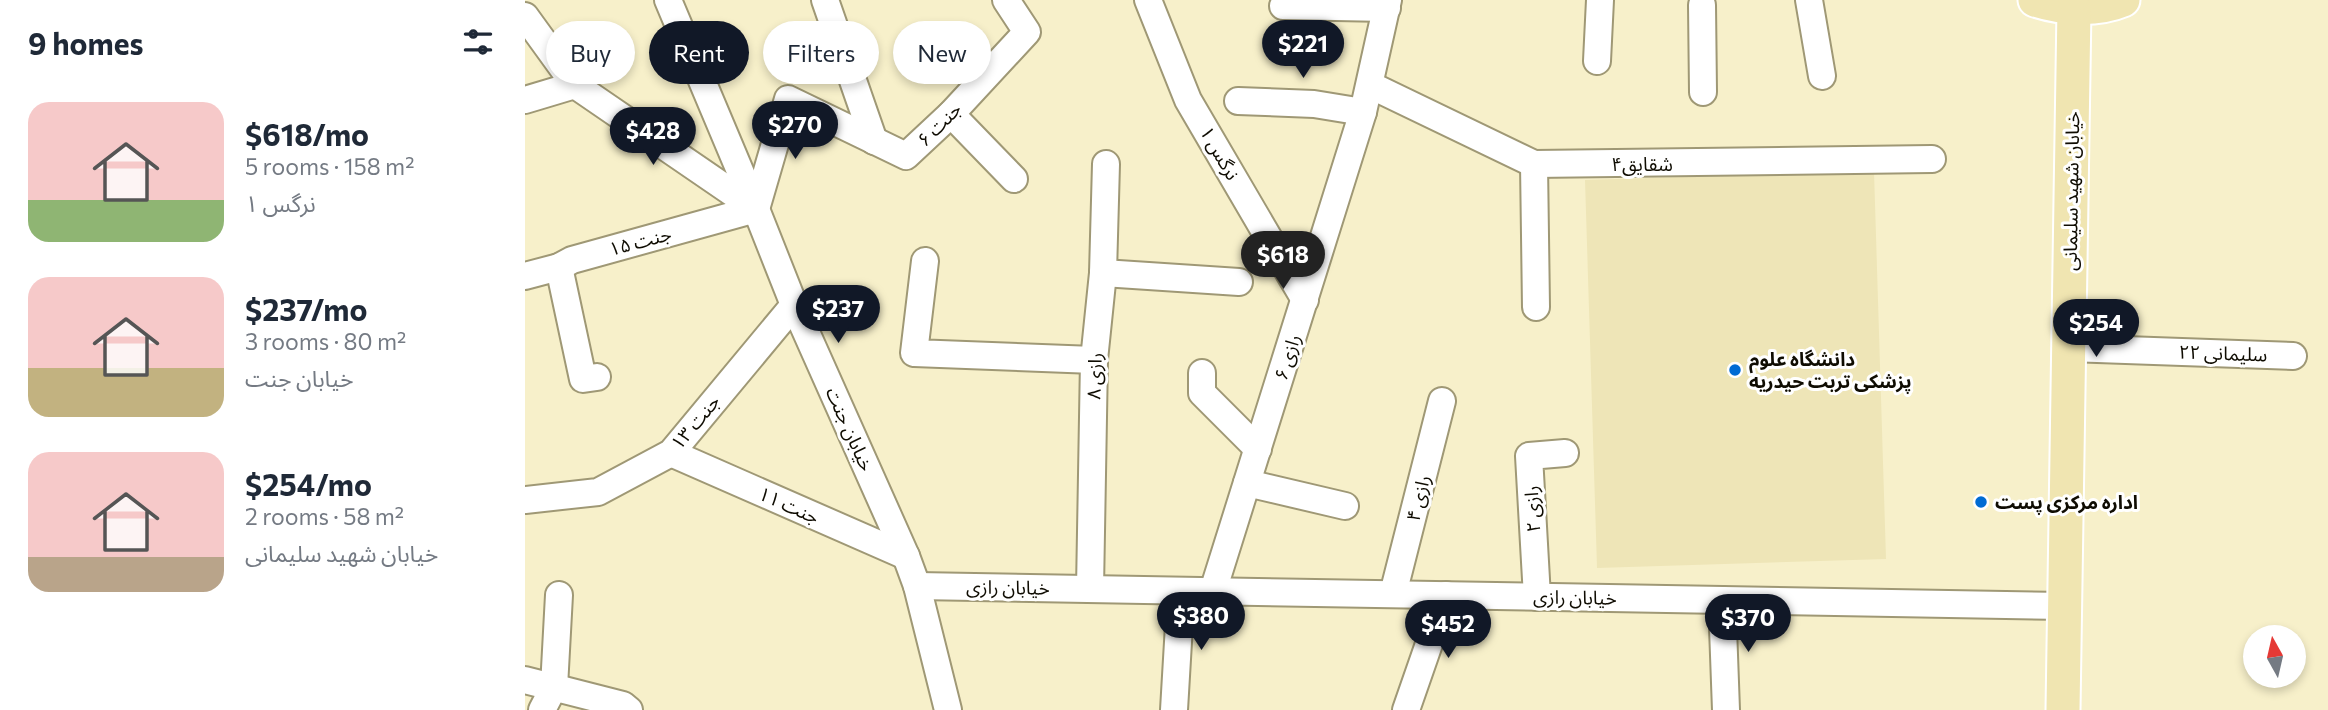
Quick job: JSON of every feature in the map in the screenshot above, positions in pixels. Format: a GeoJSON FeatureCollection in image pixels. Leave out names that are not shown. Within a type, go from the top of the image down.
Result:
{"type":"FeatureCollection","features":[{"type":"Feature","properties":{"kind":"main road"},"geometry":{"type":"LineString","coordinates":[[2035,0],[2074,8],[2114,4],[2123,0]]}},
{"type":"Feature","properties":{"kind":"main road","name":"خیابان شهید سلیمانی"},"geometry":{"type":"LineString","coordinates":[[2063,710],[2074,8]]}},
{"type":"Feature","properties":{"kind":"street","name":"خیابان جنت"},"geometry":{"type":"LineString","coordinates":[[668,0],[794,305],[907,556],[948,710]]}},
{"type":"Feature","properties":{"kind":"street"},"geometry":{"type":"LineString","coordinates":[[825,0],[873,141]]}},
{"type":"Feature","properties":{"kind":"street","name":"جنت ۶"},"geometry":{"type":"LineString","coordinates":[[756,209],[788,99],[906,156],[951,114],[1027,32],[1006,0]]}},
{"type":"Feature","properties":{"kind":"street","name":"نرگس ۱"},"geometry":{"type":"LineString","coordinates":[[1148,0],[1188,100],[1305,300]]}},
{"type":"Feature","properties":{"kind":"street"},"geometry":{"type":"LineString","coordinates":[[1597,61],[1600,0]]}},
{"type":"Feature","properties":{"kind":"street"},"geometry":{"type":"LineString","coordinates":[[1809,0],[1822,76]]}},
{"type":"Feature","properties":{"kind":"street"},"geometry":{"type":"LineString","coordinates":[[1701,2],[1703,92]]}},
{"type":"Feature","properties":{"kind":"street"},"geometry":{"type":"LineString","coordinates":[[1283,6],[1387,4]]}},
{"type":"Feature","properties":{"kind":"street","name":"رازی ۶"},"geometry":{"type":"LineString","coordinates":[[1213,591],[1363,112],[1387,4]]}},
{"type":"Feature","properties":{"kind":"street"},"geometry":{"type":"LineString","coordinates":[[525,16],[575,85],[756,209]]}},
{"type":"Feature","properties":{"kind":"street"},"geometry":{"type":"LineString","coordinates":[[525,100],[575,85]]}},
{"type":"Feature","properties":{"kind":"street","name":"شقایق۴"},"geometry":{"type":"LineString","coordinates":[[1370,85],[1534,164],[1932,159]]}},
{"type":"Feature","properties":{"kind":"street"},"geometry":{"type":"LineString","coordinates":[[1238,101],[1314,104],[1363,112]]}},
{"type":"Feature","properties":{"kind":"street"},"geometry":{"type":"LineString","coordinates":[[951,114],[1014,179]]}},
{"type":"Feature","properties":{"kind":"street","name":"رازی ۸"},"geometry":{"type":"LineString","coordinates":[[1090,589],[1094,359],[1103,273],[1106,164]]}},
{"type":"Feature","properties":{"kind":"street"},"geometry":{"type":"LineString","coordinates":[[1534,164],[1536,307]]}},
{"type":"Feature","properties":{"kind":"street","name":"جنت ۱۵"},"geometry":{"type":"LineString","coordinates":[[525,276],[559,267],[572,260],[756,209]]}},
{"type":"Feature","properties":{"kind":"street"},"geometry":{"type":"LineString","coordinates":[[925,261],[914,353],[1094,359]]}},
{"type":"Feature","properties":{"kind":"street"},"geometry":{"type":"LineString","coordinates":[[559,267],[583,379],[597,377]]}},
{"type":"Feature","properties":{"kind":"street"},"geometry":{"type":"LineString","coordinates":[[1103,273],[1239,282]]}},
{"type":"Feature","properties":{"kind":"street","name":"جنت ۱۳"},"geometry":{"type":"LineString","coordinates":[[525,500],[598,492],[671,453],[794,305]]}},
{"type":"Feature","properties":{"kind":"street","name":"سلیمانی ۲۲"},"geometry":{"type":"LineString","coordinates":[[2069,348],[2293,356]]}},
{"type":"Feature","properties":{"kind":"street"},"geometry":{"type":"LineString","coordinates":[[1202,373],[1202,393],[1258,449]]}},
{"type":"Feature","properties":{"kind":"street","name":"رازی ۴"},"geometry":{"type":"LineString","coordinates":[[1393,594],[1442,401]]}},
{"type":"Feature","properties":{"kind":"street","name":"جنت ۱۱"},"geometry":{"type":"LineString","coordinates":[[671,453],[907,556]]}},
{"type":"Feature","properties":{"kind":"street","name":"رازی ۲"},"geometry":{"type":"LineString","coordinates":[[1537,597],[1529,456],[1565,453]]}},
{"type":"Feature","properties":{"kind":"street"},"geometry":{"type":"LineString","coordinates":[[1247,483],[1345,506]]}},
{"type":"Feature","properties":{"kind":"street","name":"خیابان رازی"},"geometry":{"type":"LineString","coordinates":[[917,586],[2064,606]]}},
{"type":"Feature","properties":{"kind":"street"},"geometry":{"type":"LineString","coordinates":[[1174,710],[1181,591]]}},
{"type":"Feature","properties":{"kind":"street"},"geometry":{"type":"LineString","coordinates":[[548,699],[559,595]]}},
{"type":"Feature","properties":{"kind":"street"},"geometry":{"type":"LineString","coordinates":[[1406,710],[1446,595]]}},
{"type":"Feature","properties":{"kind":"street"},"geometry":{"type":"LineString","coordinates":[[1722,600],[1726,710]]}},
{"type":"Feature","properties":{"kind":"street"},"geometry":{"type":"LineString","coordinates":[[525,680],[548,699],[623,705],[629,710]]}},
{"type":"Feature","properties":{"kind":"shaded area","name":"دانشگاه علوم پزشکی تربت حیدریه"},"geometry":{"type":"Polygon","coordinates":[[[1874,171],[1886,559],[1597,568],[1585,180],[1874,171]]]}},
{"type":"Feature","properties":{"kind":"place","name":"دانشگاه علوم پزشکی تربت حیدریه"},"geometry":{"type":"Point","coordinates":[1735,370]}},
{"type":"Feature","properties":{"kind":"place","name":"اداره مرکزی پست"},"geometry":{"type":"Point","coordinates":[1981,502]}}]}
